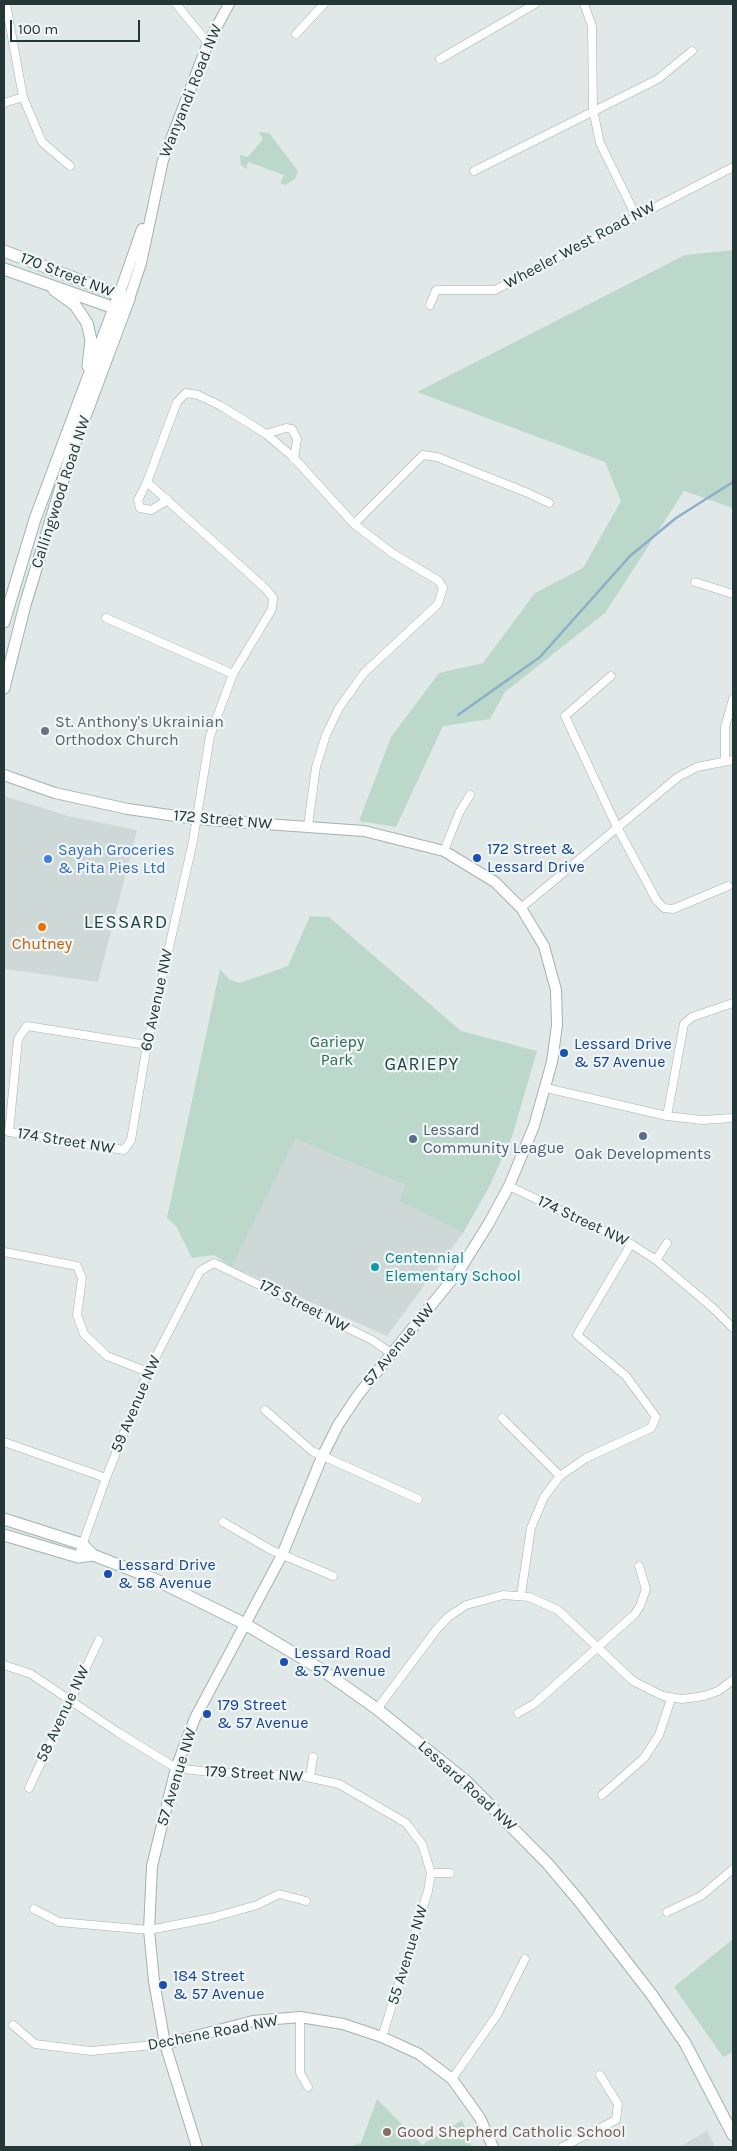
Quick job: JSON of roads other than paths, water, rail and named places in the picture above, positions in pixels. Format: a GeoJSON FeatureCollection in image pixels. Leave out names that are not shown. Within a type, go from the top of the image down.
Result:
{"type":"FeatureCollection","features":[{"type":"Feature","properties":{"kind":"main road","name":"170 Street NW"},"geometry":{"type":"LineString","coordinates":[[4,251],[124,297]]}},
{"type":"Feature","properties":{"kind":"main road","name":"170 Street NW"},"geometry":{"type":"LineString","coordinates":[[4,269],[120,310]]}},
{"type":"Feature","properties":{"kind":"main road"},"geometry":{"type":"LineString","coordinates":[[48,286],[74,305],[87,323],[91,340],[90,362],[82,390]]}},
{"type":"Feature","properties":{"kind":"main road","name":"Callingwood Road NW"},"geometry":{"type":"LineString","coordinates":[[4,688],[25,605],[71,454],[124,297]]}},
{"type":"Feature","properties":{"kind":"main road","name":"Callingwood Road NW"},"geometry":{"type":"LineString","coordinates":[[4,622],[35,519],[82,390],[120,310]]}},
{"type":"Feature","properties":{"kind":"main road","name":"Lessard Road NW"},"geometry":{"type":"LineString","coordinates":[[4,1519],[82,1544],[93,1556]]}},
{"type":"Feature","properties":{"kind":"main road","name":"Lessard Road NW"},"geometry":{"type":"LineString","coordinates":[[4,1535],[78,1557],[93,1556],[160,1582],[245,1624],[322,1670],[377,1709],[481,1795],[548,1864],[580,1902],[686,2043],[733,2135]]}},
{"type":"Feature","properties":{"kind":"street"},"geometry":{"type":"LineString","coordinates":[[6,4],[23,97],[42,142],[70,166]]}},
{"type":"Feature","properties":{"kind":"street"},"geometry":{"type":"LineString","coordinates":[[176,4],[208,43]]}},
{"type":"Feature","properties":{"kind":"street","name":"Wanyandi Road NW"},"geometry":{"type":"LineString","coordinates":[[124,297],[141,263],[163,160],[208,43],[229,4]]}},
{"type":"Feature","properties":{"kind":"street"},"geometry":{"type":"LineString","coordinates":[[296,34],[324,4]]}},
{"type":"Feature","properties":{"kind":"street"},"geometry":{"type":"LineString","coordinates":[[440,59],[535,4]]}},
{"type":"Feature","properties":{"kind":"street"},"geometry":{"type":"LineString","coordinates":[[584,4],[592,26],[593,110],[600,143],[636,216]]}},
{"type":"Feature","properties":{"kind":"street"},"geometry":{"type":"LineString","coordinates":[[474,171],[658,79],[692,51]]}},
{"type":"Feature","properties":{"kind":"street"},"geometry":{"type":"LineString","coordinates":[[4,103],[23,97]]}},
{"type":"Feature","properties":{"kind":"street","name":"Wheeler West Road NW"},"geometry":{"type":"LineString","coordinates":[[430,306],[436,290],[495,290],[733,167]]}},
{"type":"Feature","properties":{"kind":"street"},"geometry":{"type":"LineString","coordinates":[[147,482],[168,500],[151,510],[140,508],[138,500],[147,482],[177,402],[186,393],[198,395],[221,406],[266,434],[294,459],[354,524],[392,553],[439,581],[444,588],[438,604],[364,673],[339,708],[326,735],[316,767],[308,826]]}},
{"type":"Feature","properties":{"kind":"street"},"geometry":{"type":"LineString","coordinates":[[266,434],[283,428],[292,429],[297,439],[294,459]]}},
{"type":"Feature","properties":{"kind":"street"},"geometry":{"type":"LineString","coordinates":[[354,524],[417,459],[424,455],[437,457],[528,493],[549,504]]}},
{"type":"Feature","properties":{"kind":"street","name":"60 Avenue NW"},"geometry":{"type":"LineString","coordinates":[[124,1150],[131,1140],[147,1045],[190,853],[210,736],[233,674],[272,609],[273,598],[266,588],[168,500]]}},
{"type":"Feature","properties":{"kind":"street"},"geometry":{"type":"LineString","coordinates":[[695,582],[733,594]]}},
{"type":"Feature","properties":{"kind":"street"},"geometry":{"type":"LineString","coordinates":[[106,618],[233,674]]}},
{"type":"Feature","properties":{"kind":"street"},"geometry":{"type":"LineString","coordinates":[[611,676],[565,716],[617,827],[657,901],[664,908],[673,909],[728,886]]}},
{"type":"Feature","properties":{"kind":"street"},"geometry":{"type":"LineString","coordinates":[[521,908],[678,777],[697,767],[729,761],[725,727],[733,699]]}},
{"type":"Feature","properties":{"kind":"street","name":"172 Street NW"},"geometry":{"type":"LineString","coordinates":[[4,775],[70,797],[128,809],[196,819],[308,826],[379,834],[444,851],[495,882],[521,908],[538,935],[549,962],[556,990],[558,1012]]}},
{"type":"Feature","properties":{"kind":"street"},"geometry":{"type":"LineString","coordinates":[[444,851],[470,795]]}},
{"type":"Feature","properties":{"kind":"street"},"geometry":{"type":"LineString","coordinates":[[668,1116],[684,1024],[692,1017],[733,1003]]}},
{"type":"Feature","properties":{"kind":"street","name":"57 Avenue NW"},"geometry":{"type":"LineString","coordinates":[[197,2147],[165,2044],[155,1989],[149,1930],[152,1866],[176,1768],[195,1718],[282,1555],[322,1457],[348,1408],[459,1271],[509,1186],[532,1132],[546,1088],[554,1054],[558,1012]]}},
{"type":"Feature","properties":{"kind":"street","name":"174 Street NW"},"geometry":{"type":"LineString","coordinates":[[124,1150],[8,1132],[18,1039],[27,1026],[147,1045]]}},
{"type":"Feature","properties":{"kind":"street"},"geometry":{"type":"LineString","coordinates":[[546,1088],[668,1116],[702,1120],[733,1118]]}},
{"type":"Feature","properties":{"kind":"street","name":"174 Street NW"},"geometry":{"type":"LineString","coordinates":[[509,1186],[632,1244],[656,1260],[714,1308],[733,1328]]}},
{"type":"Feature","properties":{"kind":"street"},"geometry":{"type":"LineString","coordinates":[[656,1260],[667,1243]]}},
{"type":"Feature","properties":{"kind":"street"},"geometry":{"type":"LineString","coordinates":[[521,1595],[531,1528],[544,1497],[560,1476],[586,1458],[651,1428],[656,1417],[626,1376],[577,1335],[632,1244]]}},
{"type":"Feature","properties":{"kind":"street"},"geometry":{"type":"LineString","coordinates":[[4,1252],[77,1266],[82,1278],[76,1315],[84,1334],[107,1356],[148,1372]]}},
{"type":"Feature","properties":{"kind":"street","name":"175 Street NW"},"geometry":{"type":"LineString","coordinates":[[214,1263],[377,1342],[391,1353]]}},
{"type":"Feature","properties":{"kind":"street","name":"59 Avenue NW"},"geometry":{"type":"LineString","coordinates":[[78,1557],[106,1478],[148,1372],[200,1271],[214,1263]]}},
{"type":"Feature","properties":{"kind":"street"},"geometry":{"type":"LineString","coordinates":[[265,1410],[305,1446],[322,1457],[418,1499]]}},
{"type":"Feature","properties":{"kind":"street"},"geometry":{"type":"LineString","coordinates":[[502,1418],[560,1476]]}},
{"type":"Feature","properties":{"kind":"street"},"geometry":{"type":"LineString","coordinates":[[4,1442],[106,1478]]}},
{"type":"Feature","properties":{"kind":"street"},"geometry":{"type":"LineString","coordinates":[[223,1522],[282,1555],[333,1576]]}},
{"type":"Feature","properties":{"kind":"street"},"geometry":{"type":"LineString","coordinates":[[518,1713],[534,1704],[599,1647],[640,1606],[646,1584],[639,1566]]}},
{"type":"Feature","properties":{"kind":"street"},"geometry":{"type":"LineString","coordinates":[[377,1709],[448,1617],[466,1605],[481,1599],[503,1595],[521,1595],[536,1599],[558,1610],[633,1681],[650,1691],[671,1699],[711,1694],[733,1680]]}},
{"type":"Feature","properties":{"kind":"street","name":"58 Avenue NW"},"geometry":{"type":"LineString","coordinates":[[29,1788],[68,1700],[99,1640]]}},
{"type":"Feature","properties":{"kind":"street","name":"179 Street NW"},"geometry":{"type":"LineString","coordinates":[[4,1665],[31,1674],[68,1700],[176,1768],[209,1772],[310,1778],[339,1784],[406,1823],[422,1844],[431,1873]]}},
{"type":"Feature","properties":{"kind":"street"},"geometry":{"type":"LineString","coordinates":[[602,1795],[644,1758],[658,1735],[671,1699]]}},
{"type":"Feature","properties":{"kind":"street"},"geometry":{"type":"LineString","coordinates":[[310,1778],[313,1757]]}},
{"type":"Feature","properties":{"kind":"street"},"geometry":{"type":"LineString","coordinates":[[431,1873],[450,1873]]}},
{"type":"Feature","properties":{"kind":"street","name":"55 Avenue NW"},"geometry":{"type":"LineString","coordinates":[[382,2037],[428,1892],[431,1873]]}},
{"type":"Feature","properties":{"kind":"street"},"geometry":{"type":"LineString","coordinates":[[666,1912],[701,1896],[731,1874]]}},
{"type":"Feature","properties":{"kind":"street"},"geometry":{"type":"LineString","coordinates":[[34,1908],[60,1922],[149,1930],[211,1918],[257,1905],[279,1894],[306,1901]]}},
{"type":"Feature","properties":{"kind":"street"},"geometry":{"type":"LineString","coordinates":[[452,2079],[497,2015],[525,1959]]}},
{"type":"Feature","properties":{"kind":"street","name":"Dechene Road NW"},"geometry":{"type":"LineString","coordinates":[[300,2017],[300,2073],[308,2087]]}},
{"type":"Feature","properties":{"kind":"street","name":"Dechene Road NW"},"geometry":{"type":"LineString","coordinates":[[13,2025],[36,2044],[91,2051],[165,2044],[253,2022],[300,2017],[343,2024],[382,2037],[419,2054],[452,2079],[480,2118],[493,2147]]}},
{"type":"Feature","properties":{"kind":"street"},"geometry":{"type":"LineString","coordinates":[[562,2147],[616,2120],[618,2104],[600,2075]]}},
{"type":"Feature","properties":{"kind":"waterway"},"geometry":{"type":"LineString","coordinates":[[458,715],[540,657],[630,556],[676,518],[733,482]]}},
{"type":"Feature","properties":{"kind":"place","name":"St. Anthony's Ukrainian Orthodox Church"},"geometry":{"type":"Point","coordinates":[45,731]}},
{"type":"Feature","properties":{"kind":"place","name":"172 Street & Lessard Drive"},"geometry":{"type":"Point","coordinates":[477,858]}},
{"type":"Feature","properties":{"kind":"place","name":"Sayah Groceries & Pita Pies Ltd"},"geometry":{"type":"Point","coordinates":[48,859]}},
{"type":"Feature","properties":{"kind":"place","name":"Chutney"},"geometry":{"type":"Point","coordinates":[42,927]}},
{"type":"Feature","properties":{"kind":"place","name":"Lessard Drive & 57 Avenue"},"geometry":{"type":"Point","coordinates":[564,1053]}},
{"type":"Feature","properties":{"kind":"place","name":"Oak Developments"},"geometry":{"type":"Point","coordinates":[643,1136]}},
{"type":"Feature","properties":{"kind":"place","name":"Lessard Community League"},"geometry":{"type":"Point","coordinates":[413,1139]}},
{"type":"Feature","properties":{"kind":"place","name":"Centennial Elementary School"},"geometry":{"type":"Point","coordinates":[375,1267]}},
{"type":"Feature","properties":{"kind":"place","name":"Lessard Drive & 58 Avenue"},"geometry":{"type":"Point","coordinates":[108,1574]}},
{"type":"Feature","properties":{"kind":"place","name":"Lessard Road & 57 Avenue"},"geometry":{"type":"Point","coordinates":[284,1662]}},
{"type":"Feature","properties":{"kind":"place","name":"179 Street & 57 Avenue"},"geometry":{"type":"Point","coordinates":[207,1714]}},
{"type":"Feature","properties":{"kind":"place","name":"184 Street & 57 Avenue"},"geometry":{"type":"Point","coordinates":[163,1985]}},
{"type":"Feature","properties":{"kind":"place","name":"Good Shepherd Catholic School"},"geometry":{"type":"Point","coordinates":[387,2132]}},
{"type":"Feature","properties":{"kind":"district","name":"LESSARD"},"geometry":{"type":"Point","coordinates":[126,923]}},
{"type":"Feature","properties":{"kind":"district","name":"GARIEPY"},"geometry":{"type":"Point","coordinates":[422,1065]}},
{"type":"Feature","properties":{"kind":"park label","name":"Gariepy Park"},"geometry":{"type":"Point","coordinates":[337,1051]}}]}
